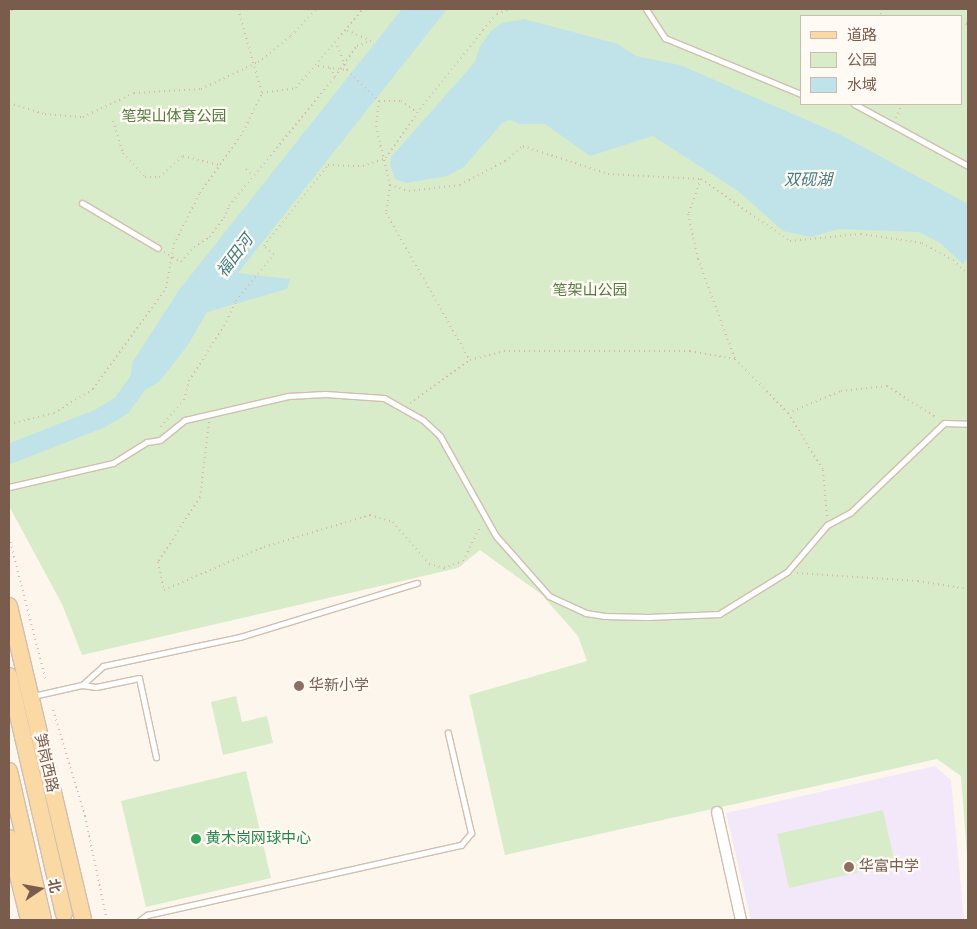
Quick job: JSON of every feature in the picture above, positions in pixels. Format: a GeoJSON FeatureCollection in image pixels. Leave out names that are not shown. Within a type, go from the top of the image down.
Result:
{"type":"FeatureCollection","features":[{"type":"Feature","properties":{"kind":"main road","name":"笋岗西路"},"geometry":{"type":"LineString","coordinates":[[9,606],[83,920]]}},
{"type":"Feature","properties":{"kind":"main road"},"geometry":{"type":"LineString","coordinates":[[9,676],[64,914]]}},
{"type":"Feature","properties":{"kind":"main road"},"geometry":{"type":"LineString","coordinates":[[9,771],[36,920]]}},
{"type":"Feature","properties":{"kind":"main road"},"geometry":{"type":"LineString","coordinates":[[9,838],[36,920]]}},
{"type":"Feature","properties":{"kind":"street"},"geometry":{"type":"LineString","coordinates":[[717,812],[742,920]]}},
{"type":"Feature","properties":{"kind":"lane"},"geometry":{"type":"LineString","coordinates":[[646,9],[665,38],[800,94]]}},
{"type":"Feature","properties":{"kind":"lane"},"geometry":{"type":"LineString","coordinates":[[856,105],[968,166]]}},
{"type":"Feature","properties":{"kind":"lane"},"geometry":{"type":"LineString","coordinates":[[82,203],[158,248]]}},
{"type":"Feature","properties":{"kind":"lane"},"geometry":{"type":"LineString","coordinates":[[9,487],[113,463],[146,442],[160,440],[185,420],[210,414],[288,396],[325,394],[384,398],[404,407],[440,436],[472,487],[496,536],[549,596],[586,613],[648,618],[719,614],[787,572],[827,525],[851,512],[944,423],[968,424]]}},
{"type":"Feature","properties":{"kind":"lane"},"geometry":{"type":"LineString","coordinates":[[82,685],[103,666],[240,637],[416,582]]}},
{"type":"Feature","properties":{"kind":"lane"},"geometry":{"type":"LineString","coordinates":[[30,697],[82,685],[96,687],[139,678],[156,757]]}},
{"type":"Feature","properties":{"kind":"lane"},"geometry":{"type":"LineString","coordinates":[[140,920],[156,913],[460,845],[471,833],[448,733]]}},
{"type":"Feature","properties":{"kind":"path"},"geometry":{"type":"LineString","coordinates":[[9,15],[13,9]]}},
{"type":"Feature","properties":{"kind":"path"},"geometry":{"type":"LineString","coordinates":[[9,424],[54,413],[93,389],[166,288],[174,244],[200,193],[243,132],[262,93],[238,9]]}},
{"type":"Feature","properties":{"kind":"path"},"geometry":{"type":"LineString","coordinates":[[9,103],[45,114],[83,117],[134,93],[195,91],[254,64],[281,45],[316,9]]}},
{"type":"Feature","properties":{"kind":"path"},"geometry":{"type":"LineString","coordinates":[[262,93],[296,88],[318,66],[362,9]]}},
{"type":"Feature","properties":{"kind":"path"},"geometry":{"type":"LineString","coordinates":[[146,442],[184,400],[189,382],[233,307],[274,254],[264,246],[328,165],[363,166],[386,158],[417,112],[497,14],[511,9]]}},
{"type":"Feature","properties":{"kind":"path"},"geometry":{"type":"LineString","coordinates":[[158,248],[181,262],[194,247],[210,236],[224,218],[229,206],[335,77],[357,46],[371,41],[346,30]]}},
{"type":"Feature","properties":{"kind":"path"},"geometry":{"type":"LineString","coordinates":[[336,43],[347,70],[379,101],[401,101],[417,112]]}},
{"type":"Feature","properties":{"kind":"path"},"geometry":{"type":"LineString","coordinates":[[318,66],[347,70]]}},
{"type":"Feature","properties":{"kind":"path"},"geometry":{"type":"LineString","coordinates":[[330,68],[335,77]]}},
{"type":"Feature","properties":{"kind":"path"},"geometry":{"type":"LineString","coordinates":[[379,101],[376,126],[386,158],[390,185],[386,213],[470,360]]}},
{"type":"Feature","properties":{"kind":"path"},"geometry":{"type":"LineString","coordinates":[[894,124],[902,105]]}},
{"type":"Feature","properties":{"kind":"path"},"geometry":{"type":"LineString","coordinates":[[113,121],[123,153],[144,177],[159,177],[182,156],[220,165]]}},
{"type":"Feature","properties":{"kind":"path"},"geometry":{"type":"LineString","coordinates":[[390,185],[410,191],[460,185],[505,161],[523,146],[608,174],[701,179],[790,241],[861,234],[922,243],[953,260],[968,274]]}},
{"type":"Feature","properties":{"kind":"path"},"geometry":{"type":"LineString","coordinates":[[246,170],[253,176]]}},
{"type":"Feature","properties":{"kind":"path"},"geometry":{"type":"LineString","coordinates":[[701,179],[688,214],[698,259],[735,359],[788,412],[823,470],[827,525]]}},
{"type":"Feature","properties":{"kind":"path"},"geometry":{"type":"LineString","coordinates":[[404,407],[470,360],[504,351],[690,351],[735,359]]}},
{"type":"Feature","properties":{"kind":"path"},"geometry":{"type":"LineString","coordinates":[[788,412],[841,392],[887,386],[944,423]]}},
{"type":"Feature","properties":{"kind":"path"},"geometry":{"type":"LineString","coordinates":[[210,414],[200,497],[158,562],[164,590],[264,547],[370,515],[393,522],[429,564],[444,568],[463,561],[486,518]]}},
{"type":"Feature","properties":{"kind":"path"},"geometry":{"type":"LineString","coordinates":[[9,537],[46,681]]}},
{"type":"Feature","properties":{"kind":"path"},"geometry":{"type":"LineString","coordinates":[[787,572],[918,581],[968,590]]}},
{"type":"Feature","properties":{"kind":"path"},"geometry":{"type":"LineString","coordinates":[[53,710],[85,816],[108,920]]}},
{"type":"Feature","properties":{"kind":"shaded area","name":"华富中学"},"geometry":{"type":"Polygon","coordinates":[[[935,766],[951,780],[964,920],[751,920],[726,813],[935,766]]]}},
{"type":"Feature","properties":{"kind":"green space","name":"笔架山公园"},"geometry":{"type":"Polygon","coordinates":[[[9,9],[968,9],[968,868],[961,776],[937,759],[505,855],[469,695],[587,661],[578,636],[541,594],[480,550],[458,568],[82,655],[62,604],[9,506],[9,9]]]}},
{"type":"Feature","properties":{"kind":"green space"},"geometry":{"type":"Polygon","coordinates":[[[236,696],[242,722],[267,716],[273,743],[223,755],[211,702],[236,696]]]}},
{"type":"Feature","properties":{"kind":"green space","name":"黄木岗网球中心"},"geometry":{"type":"Polygon","coordinates":[[[246,771],[271,878],[146,907],[121,801],[246,771]]]}},
{"type":"Feature","properties":{"kind":"green space"},"geometry":{"type":"Polygon","coordinates":[[[883,810],[895,864],[789,888],[777,834],[883,810]]]}},
{"type":"Feature","properties":{"kind":"water"},"geometry":{"type":"Polygon","coordinates":[[[402,9],[447,9],[238,273],[290,279],[287,289],[207,312],[188,345],[159,382],[143,391],[130,382],[132,363],[179,290],[402,9]]]}},
{"type":"Feature","properties":{"kind":"water","name":"双砚湖"},"geometry":{"type":"Polygon","coordinates":[[[524,19],[618,44],[636,56],[680,65],[839,134],[968,204],[968,257],[963,264],[940,243],[919,232],[839,229],[811,237],[783,231],[738,191],[653,136],[590,156],[545,124],[519,124],[510,120],[502,123],[464,167],[447,176],[406,183],[395,179],[390,165],[391,157],[475,62],[480,46],[491,31],[502,23],[524,19]]]}},
{"type":"Feature","properties":{"kind":"waterway","name":"福田河"},"geometry":{"type":"LineString","coordinates":[[9,454],[99,419],[122,405],[151,364]]}},
{"type":"Feature","properties":{"kind":"place","name":"华新小学"},"geometry":{"type":"Point","coordinates":[299,686]}},
{"type":"Feature","properties":{"kind":"place","name":"黄木岗网球中心"},"geometry":{"type":"Point","coordinates":[196,839]}},
{"type":"Feature","properties":{"kind":"place","name":"华富中学"},"geometry":{"type":"Point","coordinates":[849,867]}},
{"type":"Feature","properties":{"kind":"park label","name":"笔架山体育公园"},"geometry":{"type":"Point","coordinates":[174,117]}}]}
